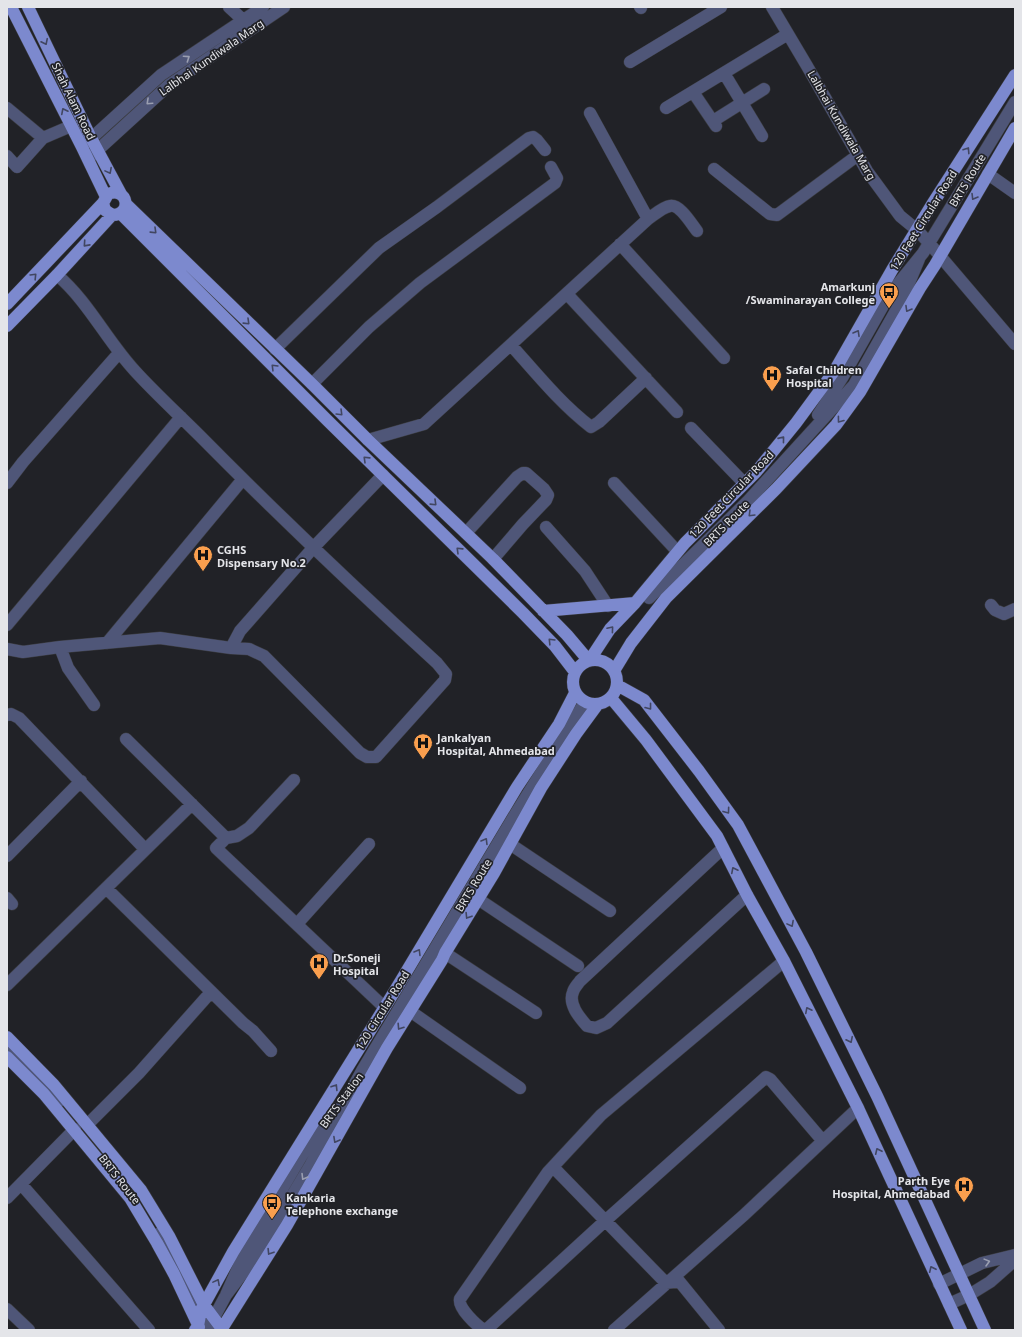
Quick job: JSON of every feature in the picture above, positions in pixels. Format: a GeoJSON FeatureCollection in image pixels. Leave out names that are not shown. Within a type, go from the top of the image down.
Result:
{"type":"FeatureCollection","features":[{"type":"Feature","properties":{"kind":"main road"},"geometry":{"type":"LineString","coordinates":[[11,7],[88,159],[104,200],[105,210],[120,207]]}},
{"type":"Feature","properties":{"kind":"main road","name":"Shah Alam Road"},"geometry":{"type":"LineString","coordinates":[[28,7],[98,150],[120,207]]}},
{"type":"Feature","properties":{"kind":"main road","name":"120 Feet Circular Road"},"geometry":{"type":"LineString","coordinates":[[589,661],[610,629],[635,603],[678,551],[756,472],[796,423],[836,370],[892,270],[1015,75]]}},
{"type":"Feature","properties":{"kind":"main road"},"geometry":{"type":"LineString","coordinates":[[614,671],[631,643],[666,598],[776,489],[836,425],[860,392],[1015,128]]}},
{"type":"Feature","properties":{"kind":"main road"},"geometry":{"type":"LineString","coordinates":[[7,304],[112,192],[120,207],[383,475],[555,646],[575,672]]}},
{"type":"Feature","properties":{"kind":"main road"},"geometry":{"type":"LineString","coordinates":[[120,207],[275,349],[493,559],[567,635],[589,661]]}},
{"type":"Feature","properties":{"kind":"main road"},"geometry":{"type":"LineString","coordinates":[[7,326],[120,207]]}},
{"type":"Feature","properties":{"kind":"main road"},"geometry":{"type":"LineString","coordinates":[[543,611],[635,603]]}},
{"type":"Feature","properties":{"kind":"main road"},"geometry":{"type":"LineString","coordinates":[[596,660],[610,665],[617,678],[615,692],[611,698],[605,702],[591,704],[580,699],[575,693],[573,686],[575,672],[584,663],[589,661],[596,660]]}},
{"type":"Feature","properties":{"kind":"main road"},"geometry":{"type":"LineString","coordinates":[[617,685],[644,700],[699,771],[738,825],[810,958],[877,1096],[985,1330]]}},
{"type":"Feature","properties":{"kind":"main road","name":"120 Circular Road"},"geometry":{"type":"LineString","coordinates":[[210,1328],[203,1308],[233,1252],[517,787],[559,724],[575,693]]}},
{"type":"Feature","properties":{"kind":"main road"},"geometry":{"type":"LineString","coordinates":[[611,698],[650,746],[717,836],[747,895],[784,962],[858,1108],[961,1330]]}},
{"type":"Feature","properties":{"kind":"main road"},"geometry":{"type":"LineString","coordinates":[[210,1328],[287,1225],[387,1048],[442,960],[541,788],[576,734],[598,704]]}},
{"type":"Feature","properties":{"kind":"main road"},"geometry":{"type":"LineString","coordinates":[[7,1038],[54,1085],[88,1124],[141,1190],[169,1236],[203,1308],[210,1328]]}},
{"type":"Feature","properties":{"kind":"main road"},"geometry":{"type":"LineString","coordinates":[[7,1057],[44,1094],[130,1198],[158,1243],[174,1274],[210,1328]]}},
{"type":"Feature","properties":{"kind":"street"},"geometry":{"type":"LineString","coordinates":[[229,7],[243,20]]}},
{"type":"Feature","properties":{"kind":"street","name":"Lalbhai Kundiwala Marg"},"geometry":{"type":"LineString","coordinates":[[82,147],[91,138],[165,80],[243,20],[263,7]]}},
{"type":"Feature","properties":{"kind":"street","name":"Lalbhai Kundiwala Marg"},"geometry":{"type":"LineString","coordinates":[[88,159],[165,80],[284,7]]}},
{"type":"Feature","properties":{"kind":"street"},"geometry":{"type":"LineString","coordinates":[[630,62],[721,7]]}},
{"type":"Feature","properties":{"kind":"street","name":"Lalbhai Kundiwala Marg"},"geometry":{"type":"LineString","coordinates":[[772,7],[867,171],[900,216],[917,230],[929,243],[1015,343]]}},
{"type":"Feature","properties":{"kind":"street"},"geometry":{"type":"LineString","coordinates":[[666,108],[788,34]]}},
{"type":"Feature","properties":{"kind":"street"},"geometry":{"type":"LineString","coordinates":[[724,73],[762,136]]}},
{"type":"Feature","properties":{"kind":"street"},"geometry":{"type":"LineString","coordinates":[[693,92],[714,124],[764,89]]}},
{"type":"Feature","properties":{"kind":"street","name":"BRTS Route"},"geometry":{"type":"LineString","coordinates":[[649,598],[748,501],[854,385],[902,300],[918,259],[1015,102]]}},
{"type":"Feature","properties":{"kind":"street"},"geometry":{"type":"LineString","coordinates":[[7,108],[44,138]]}},
{"type":"Feature","properties":{"kind":"street"},"geometry":{"type":"LineString","coordinates":[[590,113],[648,219]]}},
{"type":"Feature","properties":{"kind":"street"},"geometry":{"type":"LineString","coordinates":[[7,156],[17,167],[44,138],[71,126]]}},
{"type":"Feature","properties":{"kind":"street"},"geometry":{"type":"LineString","coordinates":[[275,349],[379,248],[437,207],[529,138],[533,137],[545,150]]}},
{"type":"Feature","properties":{"kind":"street"},"geometry":{"type":"LineString","coordinates":[[714,169],[770,214],[776,215],[858,155]]}},
{"type":"Feature","properties":{"kind":"street"},"geometry":{"type":"LineString","coordinates":[[312,384],[369,327],[420,283],[555,182],[557,178],[551,167]]}},
{"type":"Feature","properties":{"kind":"street"},"geometry":{"type":"LineString","coordinates":[[988,174],[1015,193]]}},
{"type":"Feature","properties":{"kind":"street"},"geometry":{"type":"LineString","coordinates":[[368,440],[424,424],[648,219],[670,206],[676,206],[682,211],[697,231]]}},
{"type":"Feature","properties":{"kind":"street"},"geometry":{"type":"LineString","coordinates":[[620,244],[724,358]]}},
{"type":"Feature","properties":{"kind":"street"},"geometry":{"type":"LineString","coordinates":[[7,649],[23,652],[60,647],[160,638],[231,648],[249,649],[264,656],[360,753],[367,757],[376,756],[445,680],[446,674],[437,663],[312,548],[135,371],[119,353],[70,286],[57,275]]}},
{"type":"Feature","properties":{"kind":"street"},"geometry":{"type":"LineString","coordinates":[[567,294],[677,412]]}},
{"type":"Feature","properties":{"kind":"street"},"geometry":{"type":"LineString","coordinates":[[511,345],[576,415],[590,426],[599,422],[646,378]]}},
{"type":"Feature","properties":{"kind":"street"},"geometry":{"type":"LineString","coordinates":[[7,483],[23,462],[119,353]]}},
{"type":"Feature","properties":{"kind":"street"},"geometry":{"type":"LineString","coordinates":[[7,625],[181,417]]}},
{"type":"Feature","properties":{"kind":"street"},"geometry":{"type":"LineString","coordinates":[[691,428],[744,483]]}},
{"type":"Feature","properties":{"kind":"street"},"geometry":{"type":"LineString","coordinates":[[466,533],[523,472],[544,489],[548,495],[546,500],[493,559]]}},
{"type":"Feature","properties":{"kind":"street"},"geometry":{"type":"LineString","coordinates":[[231,648],[240,631],[312,548],[383,475]]}},
{"type":"Feature","properties":{"kind":"street"},"geometry":{"type":"LineString","coordinates":[[106,643],[243,480]]}},
{"type":"Feature","properties":{"kind":"street"},"geometry":{"type":"LineString","coordinates":[[614,483],[678,551]]}},
{"type":"Feature","properties":{"kind":"street"},"geometry":{"type":"LineString","coordinates":[[546,527],[585,571],[608,606]]}},
{"type":"Feature","properties":{"kind":"street"},"geometry":{"type":"LineString","coordinates":[[991,605],[995,610],[1004,614],[1015,609]]}},
{"type":"Feature","properties":{"kind":"street"},"geometry":{"type":"LineString","coordinates":[[60,647],[68,668],[94,704]]}},
{"type":"Feature","properties":{"kind":"street","name":"BRTS Route"},"geometry":{"type":"LineString","coordinates":[[363,1069],[512,820],[585,702]]}},
{"type":"Feature","properties":{"kind":"street"},"geometry":{"type":"LineString","coordinates":[[7,714],[11,714],[19,718],[145,849]]}},
{"type":"Feature","properties":{"kind":"street"},"geometry":{"type":"LineString","coordinates":[[126,739],[226,838]]}},
{"type":"Feature","properties":{"kind":"street"},"geometry":{"type":"LineString","coordinates":[[294,780],[248,828],[237,836],[226,838],[216,848],[384,1007]]}},
{"type":"Feature","properties":{"kind":"street"},"geometry":{"type":"LineString","coordinates":[[7,856],[81,781]]}},
{"type":"Feature","properties":{"kind":"street"},"geometry":{"type":"LineString","coordinates":[[7,985],[192,804]]}},
{"type":"Feature","properties":{"kind":"street"},"geometry":{"type":"LineString","coordinates":[[297,924],[370,844]]}},
{"type":"Feature","properties":{"kind":"street"},"geometry":{"type":"LineString","coordinates":[[510,844],[610,911]]}},
{"type":"Feature","properties":{"kind":"street"},"geometry":{"type":"LineString","coordinates":[[723,848],[580,981],[573,992],[571,1001],[579,1016],[587,1026],[596,1028],[607,1023],[747,895]]}},
{"type":"Feature","properties":{"kind":"street"},"geometry":{"type":"LineString","coordinates":[[106,888],[243,1023],[253,1030],[271,1051]]}},
{"type":"Feature","properties":{"kind":"street"},"geometry":{"type":"LineString","coordinates":[[478,899],[578,966]]}},
{"type":"Feature","properties":{"kind":"street"},"geometry":{"type":"LineString","coordinates":[[445,953],[536,1012]]}},
{"type":"Feature","properties":{"kind":"street"},"geometry":{"type":"LineString","coordinates":[[784,962],[601,1115],[553,1167],[460,1299],[459,1303],[462,1308],[485,1330],[766,1077],[822,1140]]}},
{"type":"Feature","properties":{"kind":"street"},"geometry":{"type":"LineString","coordinates":[[88,1124],[139,1073],[211,992]]}},
{"type":"Feature","properties":{"kind":"street"},"geometry":{"type":"LineString","coordinates":[[410,1011],[520,1088]]}},
{"type":"Feature","properties":{"kind":"street","name":"BRTS Route"},"geometry":{"type":"LineString","coordinates":[[7,1048],[43,1083],[134,1194],[203,1308]]}},
{"type":"Feature","properties":{"kind":"street","name":"BRTS Station"},"geometry":{"type":"LineString","coordinates":[[210,1328],[226,1295],[258,1253],[303,1178],[363,1069]]}},
{"type":"Feature","properties":{"kind":"street"},"geometry":{"type":"LineString","coordinates":[[614,1330],[744,1214],[858,1108]]}},
{"type":"Feature","properties":{"kind":"street"},"geometry":{"type":"LineString","coordinates":[[7,1198],[75,1130]]}},
{"type":"Feature","properties":{"kind":"street"},"geometry":{"type":"LineString","coordinates":[[553,1167],[666,1284]]}},
{"type":"Feature","properties":{"kind":"street"},"geometry":{"type":"LineString","coordinates":[[21,1184],[149,1330]]}},
{"type":"Feature","properties":{"kind":"street"},"geometry":{"type":"LineString","coordinates":[[939,1284],[982,1263],[1015,1255]]}},
{"type":"Feature","properties":{"kind":"street"},"geometry":{"type":"LineString","coordinates":[[949,1304],[969,1295],[990,1282],[1015,1260]]}},
{"type":"Feature","properties":{"kind":"street"},"geometry":{"type":"LineString","coordinates":[[666,1284],[679,1281],[719,1330]]}},
{"type":"Feature","properties":{"kind":"street"},"geometry":{"type":"LineString","coordinates":[[7,1309],[29,1330]]}},
{"type":"Feature","properties":{"kind":"place","name":"Amarkunj /Swaminarayan College"},"geometry":{"type":"Point","coordinates":[889,309]}},
{"type":"Feature","properties":{"kind":"place","name":"Safal Children Hospital"},"geometry":{"type":"Point","coordinates":[772,392]}},
{"type":"Feature","properties":{"kind":"place","name":"CGHS Dispensary No.2"},"geometry":{"type":"Point","coordinates":[203,572]}},
{"type":"Feature","properties":{"kind":"place","name":"Jankalyan Hospital, Ahmedabad"},"geometry":{"type":"Point","coordinates":[423,760]}},
{"type":"Feature","properties":{"kind":"place","name":"Dr.Soneji Hospital"},"geometry":{"type":"Point","coordinates":[319,980]}},
{"type":"Feature","properties":{"kind":"place","name":"Parth Eye Hospital, Ahmedabad"},"geometry":{"type":"Point","coordinates":[964,1203]}},
{"type":"Feature","properties":{"kind":"place","name":"Kankaria Telephone exchange"},"geometry":{"type":"Point","coordinates":[272,1220]}}]}
